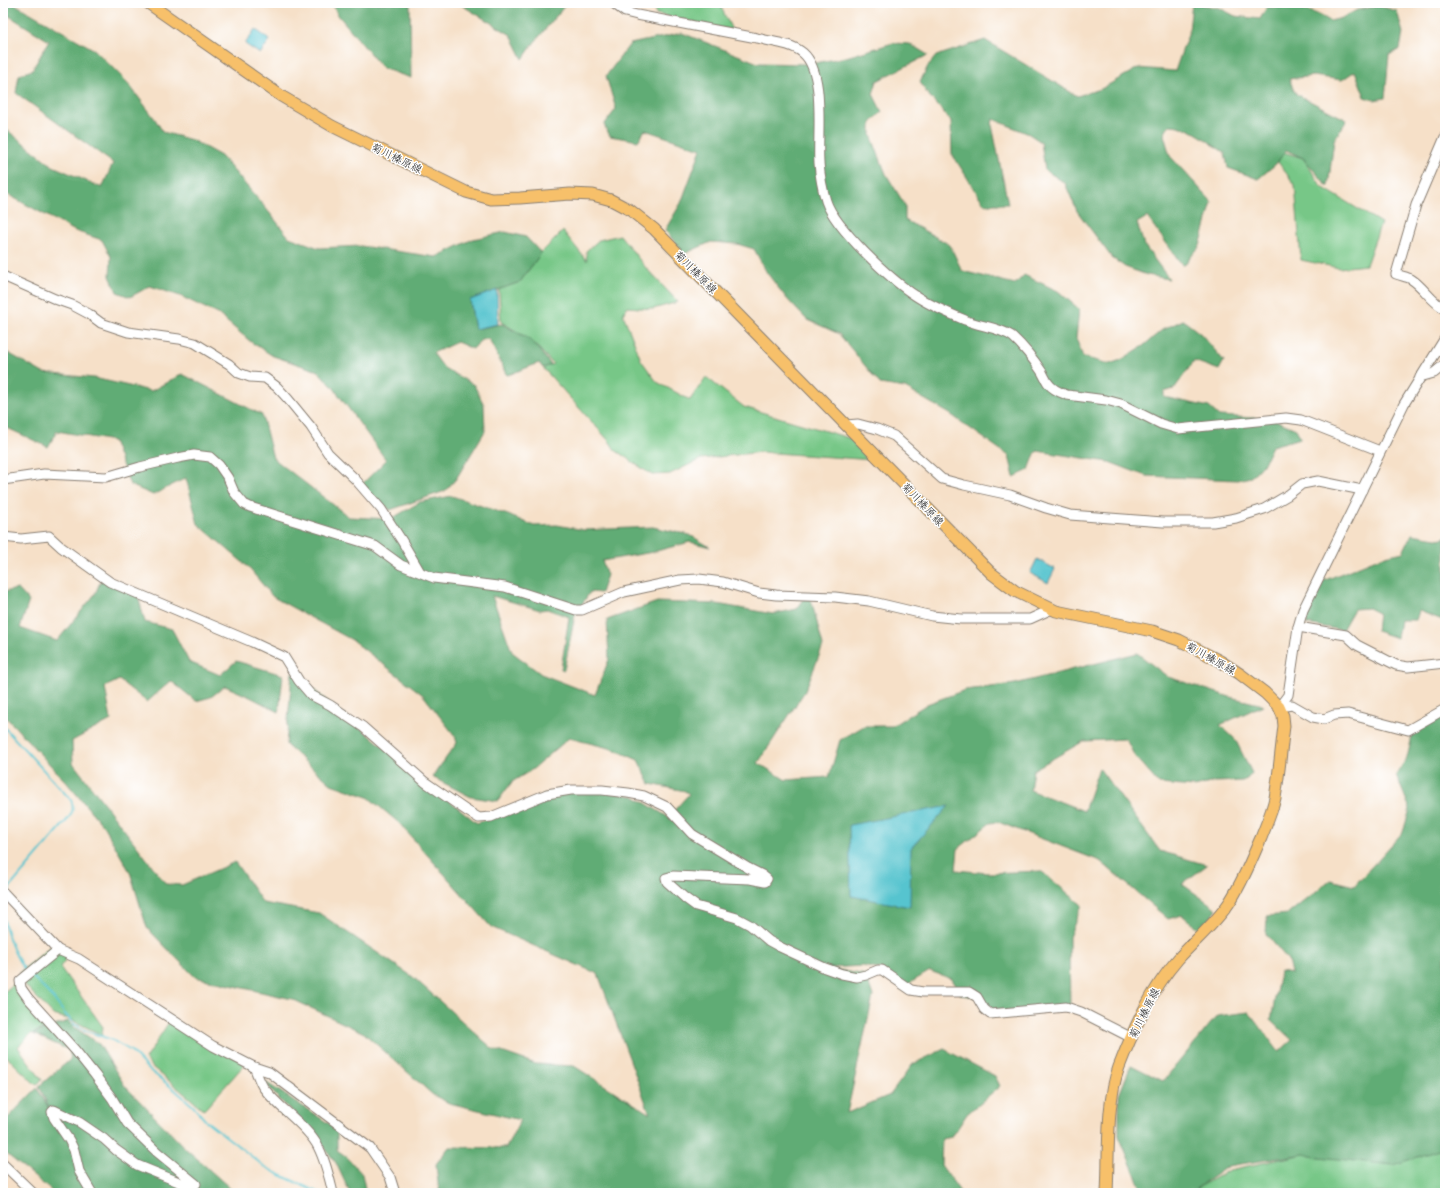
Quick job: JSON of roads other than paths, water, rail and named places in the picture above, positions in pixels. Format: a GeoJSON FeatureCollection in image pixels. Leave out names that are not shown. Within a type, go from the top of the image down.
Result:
{"type":"FeatureCollection","features":[{"type":"Feature","properties":{"kind":"main road","name":"菊川榛原線"},"geometry":{"type":"LineString","coordinates":[[148,3],[281,96],[332,126],[466,192],[491,198],[520,198],[570,194],[593,195],[611,200],[630,210],[654,229],[991,573],[1015,591],[1052,609],[1152,631],[1179,640],[1220,661],[1240,674],[1279,707],[1283,716],[1284,726],[1275,799],[1244,878],[1228,904],[1217,918],[1178,959],[1158,984],[1147,1002],[1118,1068],[1113,1088],[1110,1112],[1107,1193]]}},
{"type":"Feature","properties":{"kind":"street"},"geometry":{"type":"LineString","coordinates":[[613,3],[625,12],[631,14],[782,44],[804,54],[810,64],[816,83],[819,109],[820,181],[826,202],[836,220],[859,246],[915,296],[943,311],[967,321],[1004,332],[1012,336],[1049,384],[1061,393],[1106,400],[1121,404],[1161,424],[1178,428],[1286,418],[1301,420],[1380,451]]}},
{"type":"Feature","properties":{"kind":"street"},"geometry":{"type":"LineString","coordinates":[[1445,137],[1416,206],[1396,274],[1410,279],[1423,289],[1439,306],[1445,308]]}},
{"type":"Feature","properties":{"kind":"street"},"geometry":{"type":"LineString","coordinates":[[3,276],[72,305],[89,314],[101,323],[128,332],[179,339],[195,343],[229,364],[239,373],[250,377],[265,378],[277,387],[310,427],[328,453],[355,479],[381,509],[420,572]]}},
{"type":"Feature","properties":{"kind":"street"},"geometry":{"type":"LineString","coordinates":[[1279,707],[1288,695],[1298,627],[1303,610],[1404,404],[1445,338]]}},
{"type":"Feature","properties":{"kind":"street"},"geometry":{"type":"LineString","coordinates":[[1420,377],[1434,373],[1445,364]]}},
{"type":"Feature","properties":{"kind":"street"},"geometry":{"type":"LineString","coordinates":[[846,424],[858,424],[877,429],[894,436],[942,479],[964,486],[1010,495],[1070,515],[1163,522],[1213,522],[1236,518],[1264,509],[1288,496],[1302,484],[1318,481],[1362,490]]}},
{"type":"Feature","properties":{"kind":"street"},"geometry":{"type":"LineString","coordinates":[[3,480],[44,474],[106,478],[140,467],[178,458],[194,455],[210,457],[219,465],[228,478],[234,492],[244,504],[250,507],[375,546],[401,564],[434,578],[505,587],[576,610],[582,610],[624,592],[680,580],[699,579],[723,582],[765,594],[835,597],[869,602],[932,616],[961,619],[1030,619],[1052,609]]}},
{"type":"Feature","properties":{"kind":"street"},"geometry":{"type":"LineString","coordinates":[[3,537],[21,539],[49,536],[61,547],[110,582],[284,657],[296,677],[311,695],[330,705],[363,727],[425,782],[467,811],[480,818],[491,817],[547,794],[571,790],[602,790],[644,796],[667,807],[692,834],[767,879],[765,882],[750,879],[672,876],[666,878],[667,882],[696,906],[738,918],[780,947],[842,974],[857,977],[882,970],[911,990],[923,992],[968,992],[977,997],[990,1014],[1066,1007],[1081,1012],[1132,1038]]}},
{"type":"Feature","properties":{"kind":"street"},"geometry":{"type":"LineString","coordinates":[[1298,627],[1346,635],[1357,645],[1396,665],[1408,667],[1445,663]]}},
{"type":"Feature","properties":{"kind":"street"},"geometry":{"type":"LineString","coordinates":[[1279,707],[1292,705],[1313,717],[1324,720],[1334,715],[1348,714],[1408,730],[1445,709]]}},
{"type":"Feature","properties":{"kind":"street"},"geometry":{"type":"LineString","coordinates":[[3,892],[58,950],[79,959],[213,1046],[254,1067],[268,1072],[281,1080],[370,1148],[390,1177],[395,1193]]}},
{"type":"Feature","properties":{"kind":"street"},"geometry":{"type":"LineString","coordinates":[[58,950],[20,981],[21,988],[28,998],[75,1050],[112,1098],[127,1123],[157,1152],[196,1184],[191,1187],[137,1165],[116,1150],[104,1139],[79,1122],[54,1110],[52,1112],[54,1118],[72,1145],[79,1171],[92,1193]]}},
{"type":"Feature","properties":{"kind":"street"},"geometry":{"type":"LineString","coordinates":[[254,1067],[262,1086],[294,1118],[316,1143],[322,1156],[334,1193]]}},
{"type":"Feature","properties":{"kind":"street"},"geometry":{"type":"LineString","coordinates":[[3,1164],[33,1193]]}},
{"type":"Feature","properties":{"kind":"water"},"geometry":{"type":"Polygon","coordinates":[[[255,29],[270,40],[260,54],[245,44],[255,29]]]}},
{"type":"Feature","properties":{"kind":"water"},"geometry":{"type":"Polygon","coordinates":[[[497,290],[498,324],[475,329],[470,300],[497,290]]]}},
{"type":"Feature","properties":{"kind":"water"},"geometry":{"type":"Polygon","coordinates":[[[1037,559],[1055,569],[1048,583],[1030,573],[1037,559]]]}},
{"type":"Feature","properties":{"kind":"water"},"geometry":{"type":"Polygon","coordinates":[[[949,806],[911,848],[910,907],[851,896],[849,825],[949,806]]]}},
{"type":"Feature","properties":{"kind":"waterway"},"geometry":{"type":"LineString","coordinates":[[3,726],[71,800],[73,808],[68,819],[10,887],[8,894]]}},
{"type":"Feature","properties":{"kind":"waterway"},"geometry":{"type":"LineString","coordinates":[[3,910],[6,900]]}},
{"type":"Feature","properties":{"kind":"waterway"},"geometry":{"type":"LineString","coordinates":[[3,915],[6,930],[12,945],[27,972]]}},
{"type":"Feature","properties":{"kind":"waterway"},"geometry":{"type":"LineString","coordinates":[[32,976],[53,998],[74,1024],[84,1030],[112,1040],[131,1051],[148,1069],[193,1106],[205,1120],[264,1166],[319,1193]]}}]}
